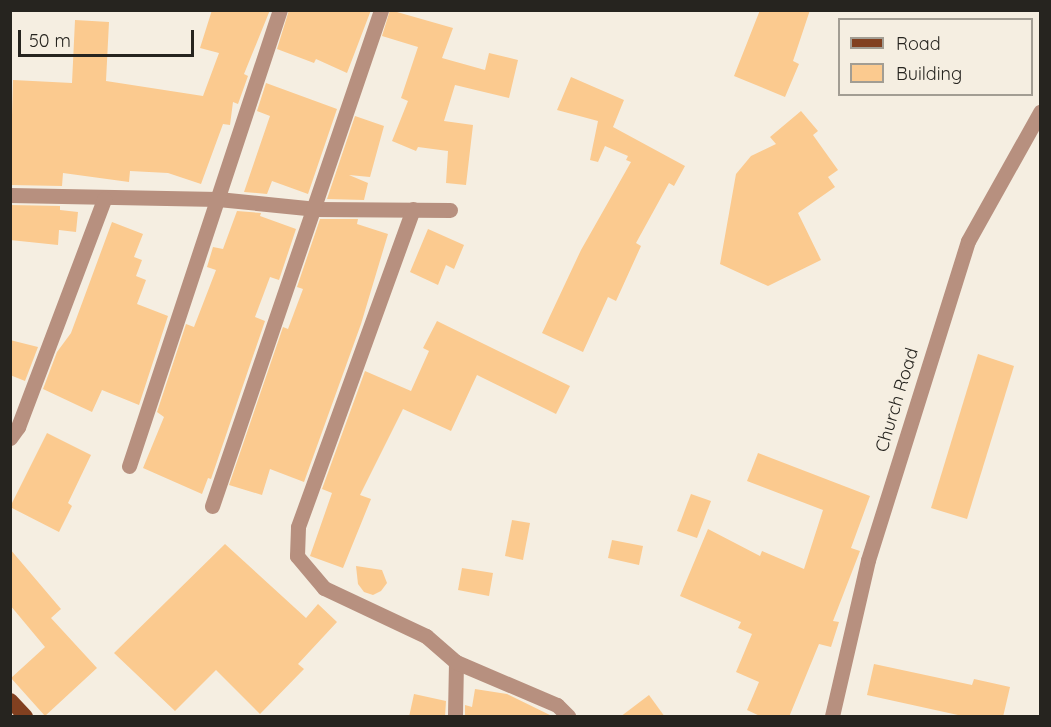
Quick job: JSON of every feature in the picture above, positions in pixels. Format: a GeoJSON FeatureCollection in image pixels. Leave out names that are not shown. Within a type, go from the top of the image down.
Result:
{"type":"FeatureCollection","features":[{"type":"Feature","properties":{"kind":"main road"},"geometry":{"type":"LineString","coordinates":[[10,700],[25,717]]}},
{"type":"Feature","properties":{"kind":"street"},"geometry":{"type":"LineString","coordinates":[[129,466],[280,10]]}},
{"type":"Feature","properties":{"kind":"street"},"geometry":{"type":"LineString","coordinates":[[212,506],[316,209],[381,10]]}},
{"type":"Feature","properties":{"kind":"street","name":"Church Road"},"geometry":{"type":"LineString","coordinates":[[832,717],[868,560],[968,241],[1041,112]]}},
{"type":"Feature","properties":{"kind":"street"},"geometry":{"type":"LineString","coordinates":[[10,195],[104,199],[218,199],[316,209],[450,210]]}},
{"type":"Feature","properties":{"kind":"street"},"geometry":{"type":"LineString","coordinates":[[10,438],[18,427],[104,199]]}},
{"type":"Feature","properties":{"kind":"street"},"geometry":{"type":"LineString","coordinates":[[413,208],[298,527],[297,556],[324,588],[426,636],[456,662],[557,705],[568,717]]}},
{"type":"Feature","properties":{"kind":"street"},"geometry":{"type":"LineString","coordinates":[[455,717],[456,662]]}},
{"type":"Feature","properties":{"kind":"building"},"geometry":{"type":"Polygon","coordinates":[[[212,10],[270,10],[244,74],[248,76],[238,104],[233,102],[230,125],[223,124],[201,184],[168,173],[130,171],[129,182],[63,173],[62,186],[10,185],[13,80],[72,83],[75,20],[109,22],[106,81],[203,96],[219,53],[200,48],[212,10]]]}},
{"type":"Feature","properties":{"kind":"building"},"geometry":{"type":"Polygon","coordinates":[[[289,10],[371,10],[347,73],[316,59],[314,63],[277,49],[289,10]]]}},
{"type":"Feature","properties":{"kind":"building"},"geometry":{"type":"Polygon","coordinates":[[[390,10],[453,28],[442,58],[485,70],[489,53],[518,60],[509,98],[455,85],[444,121],[473,125],[466,185],[446,183],[448,151],[418,147],[416,151],[392,141],[408,101],[401,98],[418,47],[382,36],[390,10]]]}},
{"type":"Feature","properties":{"kind":"building"},"geometry":{"type":"Polygon","coordinates":[[[760,10],[810,10],[793,61],[799,64],[785,97],[734,76],[760,10]]]}},
{"type":"Feature","properties":{"kind":"building"},"geometry":{"type":"Polygon","coordinates":[[[571,77],[624,100],[613,127],[685,166],[674,186],[669,183],[636,243],[641,246],[616,301],[608,297],[583,352],[542,333],[581,250],[631,162],[626,160],[628,156],[605,146],[598,162],[590,160],[598,121],[557,110],[571,77]]]}},
{"type":"Feature","properties":{"kind":"building"},"geometry":{"type":"Polygon","coordinates":[[[266,83],[337,109],[308,194],[272,181],[267,194],[244,192],[270,116],[257,111],[266,83]]]}},
{"type":"Feature","properties":{"kind":"building"},"geometry":{"type":"Polygon","coordinates":[[[801,111],[818,131],[813,135],[838,170],[828,177],[835,187],[798,213],[821,260],[768,286],[720,264],[736,174],[751,156],[776,144],[770,137],[801,111]]]}},
{"type":"Feature","properties":{"kind":"building"},"geometry":{"type":"Polygon","coordinates":[[[355,116],[384,126],[370,177],[349,175],[368,183],[364,200],[327,199],[355,116]]]}},
{"type":"Feature","properties":{"kind":"building"},"geometry":{"type":"Polygon","coordinates":[[[10,205],[60,206],[60,210],[78,212],[76,232],[59,230],[58,245],[10,240],[10,205]]]}},
{"type":"Feature","properties":{"kind":"building"},"geometry":{"type":"Polygon","coordinates":[[[237,211],[261,213],[260,216],[296,229],[279,280],[270,277],[255,317],[265,321],[211,479],[208,478],[202,494],[143,468],[164,417],[157,412],[186,324],[194,327],[216,270],[207,267],[213,247],[223,249],[237,211]]]}},
{"type":"Feature","properties":{"kind":"building"},"geometry":{"type":"Polygon","coordinates":[[[320,219],[358,219],[357,224],[388,234],[361,324],[304,482],[270,469],[262,495],[229,485],[283,327],[288,329],[303,289],[297,287],[320,219]]]}},
{"type":"Feature","properties":{"kind":"building"},"geometry":{"type":"Polygon","coordinates":[[[112,222],[143,234],[134,257],[142,260],[136,276],[146,280],[137,304],[168,316],[139,405],[102,390],[92,412],[43,389],[57,352],[71,333],[112,222]]]}},
{"type":"Feature","properties":{"kind":"building"},"geometry":{"type":"Polygon","coordinates":[[[428,229],[464,245],[454,269],[446,265],[438,285],[410,272],[428,229]]]}},
{"type":"Feature","properties":{"kind":"building"},"geometry":{"type":"Polygon","coordinates":[[[437,321],[570,386],[556,414],[477,375],[451,431],[403,409],[360,495],[371,499],[343,568],[310,556],[332,493],[322,489],[365,371],[411,391],[429,351],[423,348],[437,321]]]}},
{"type":"Feature","properties":{"kind":"building"},"geometry":{"type":"Polygon","coordinates":[[[10,340],[38,347],[25,381],[10,375],[10,340]]]}},
{"type":"Feature","properties":{"kind":"building"},"geometry":{"type":"Polygon","coordinates":[[[978,354],[1014,366],[967,519],[931,508],[978,354]]]}},
{"type":"Feature","properties":{"kind":"building"},"geometry":{"type":"Polygon","coordinates":[[[47,433],[91,455],[68,503],[72,506],[59,532],[10,507],[47,433]]]}},
{"type":"Feature","properties":{"kind":"building"},"geometry":{"type":"Polygon","coordinates":[[[758,453],[870,496],[851,548],[860,551],[833,621],[839,622],[831,647],[819,644],[789,717],[762,717],[747,710],[759,682],[736,672],[752,634],[738,628],[741,622],[680,596],[708,529],[760,556],[762,551],[804,569],[823,510],[747,481],[758,453]]]}},
{"type":"Feature","properties":{"kind":"building"},"geometry":{"type":"Polygon","coordinates":[[[691,494],[711,501],[697,538],[677,531],[691,494]]]}},
{"type":"Feature","properties":{"kind":"building"},"geometry":{"type":"Polygon","coordinates":[[[512,520],[530,523],[523,560],[505,556],[512,520]]]}},
{"type":"Feature","properties":{"kind":"building"},"geometry":{"type":"Polygon","coordinates":[[[612,540],[643,546],[639,565],[608,558],[612,540]]]}},
{"type":"Feature","properties":{"kind":"building"},"geometry":{"type":"Polygon","coordinates":[[[225,544],[306,618],[318,604],[337,622],[298,664],[304,669],[260,714],[216,670],[175,711],[114,653],[225,544]]]}},
{"type":"Feature","properties":{"kind":"building"},"geometry":{"type":"Polygon","coordinates":[[[10,549],[61,609],[51,618],[97,668],[45,716],[11,678],[45,647],[10,605],[10,549]]]}},
{"type":"Feature","properties":{"kind":"building"},"geometry":{"type":"Polygon","coordinates":[[[356,566],[382,570],[387,583],[381,591],[373,595],[364,592],[358,584],[356,566]]]}},
{"type":"Feature","properties":{"kind":"building"},"geometry":{"type":"Polygon","coordinates":[[[462,568],[493,573],[489,596],[458,590],[462,568]]]}},
{"type":"Feature","properties":{"kind":"building"},"geometry":{"type":"Polygon","coordinates":[[[874,664],[972,685],[974,679],[1010,687],[1003,717],[967,717],[867,695],[874,664]]]}},
{"type":"Feature","properties":{"kind":"building"},"geometry":{"type":"Polygon","coordinates":[[[475,689],[507,694],[554,717],[465,717],[465,705],[472,707],[475,689]]]}},
{"type":"Feature","properties":{"kind":"building"},"geometry":{"type":"Polygon","coordinates":[[[414,694],[446,701],[445,717],[409,717],[414,694]]]}},
{"type":"Feature","properties":{"kind":"building"},"geometry":{"type":"Polygon","coordinates":[[[649,695],[665,717],[620,717],[649,695]]]}}]}
